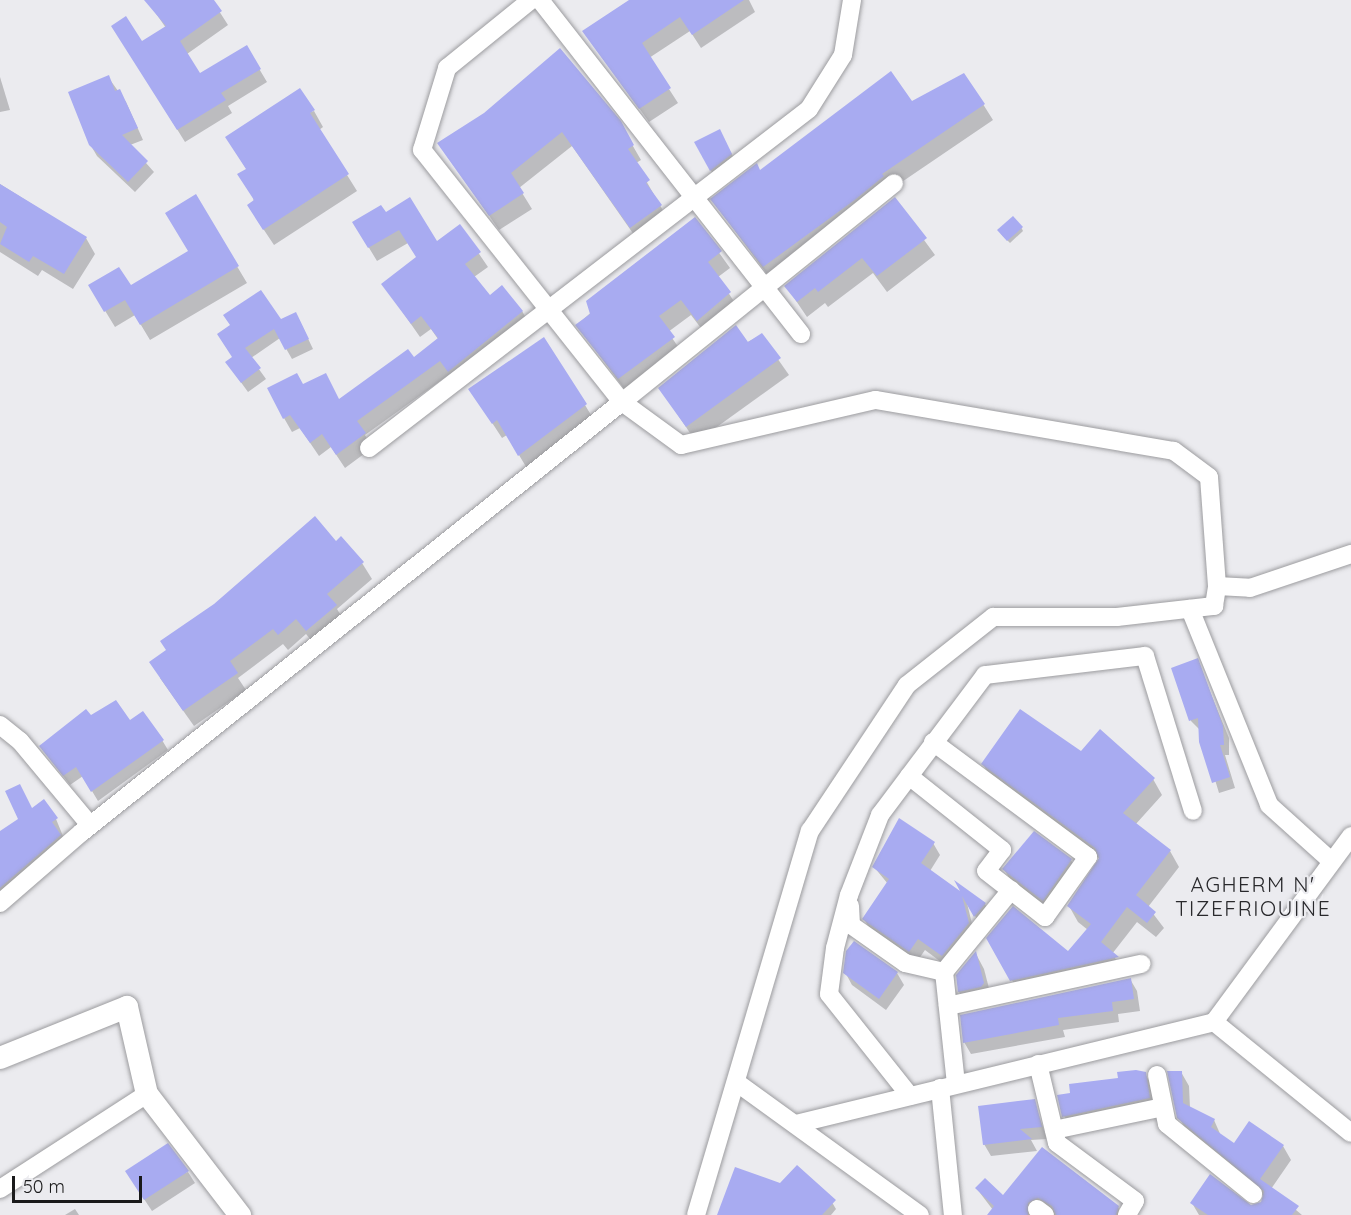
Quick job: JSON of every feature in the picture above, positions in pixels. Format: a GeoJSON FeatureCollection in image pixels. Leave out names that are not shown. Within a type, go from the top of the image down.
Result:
{"type":"FeatureCollection","features":[{"type":"Feature","properties":{"kind":"street"},"geometry":{"type":"LineString","coordinates":[[531,0],[447,68],[422,150],[622,402],[681,445],[875,400],[1174,451],[1209,477],[1217,586],[1214,606],[1117,617],[993,617],[907,685],[810,831],[696,1215]]}},
{"type":"Feature","properties":{"kind":"street"},"geometry":{"type":"LineString","coordinates":[[540,0],[801,334]]}},
{"type":"Feature","properties":{"kind":"street"},"geometry":{"type":"LineString","coordinates":[[369,448],[809,109],[843,55],[852,0]]}},
{"type":"Feature","properties":{"kind":"street"},"geometry":{"type":"LineString","coordinates":[[0,903],[90,825],[894,183]]}},
{"type":"Feature","properties":{"kind":"street"},"geometry":{"type":"LineString","coordinates":[[1217,586],[1250,588],[1351,554]]}},
{"type":"Feature","properties":{"kind":"street"},"geometry":{"type":"LineString","coordinates":[[1190,609],[1269,805],[1330,860]]}},
{"type":"Feature","properties":{"kind":"street"},"geometry":{"type":"LineString","coordinates":[[910,1096],[829,993],[835,948],[849,895],[880,814],[984,675],[1145,656],[1193,811]]}},
{"type":"Feature","properties":{"kind":"street"},"geometry":{"type":"LineString","coordinates":[[0,725],[20,741],[90,825]]}},
{"type":"Feature","properties":{"kind":"street"},"geometry":{"type":"LineString","coordinates":[[909,776],[1002,850],[986,871],[1045,917],[1088,857],[933,742]]}},
{"type":"Feature","properties":{"kind":"street"},"geometry":{"type":"LineString","coordinates":[[796,1124],[1214,1022],[1330,860],[1351,836]]}},
{"type":"Feature","properties":{"kind":"street"},"geometry":{"type":"LineString","coordinates":[[953,1215],[948,1087],[948,1006],[944,972],[1011,890]]}},
{"type":"Feature","properties":{"kind":"street"},"geometry":{"type":"LineString","coordinates":[[849,895],[851,926],[904,963],[944,972]]}},
{"type":"Feature","properties":{"kind":"street"},"geometry":{"type":"LineString","coordinates":[[948,1006],[1141,964]]}},
{"type":"Feature","properties":{"kind":"street"},"geometry":{"type":"LineString","coordinates":[[0,1058],[127,1007],[147,1094],[240,1215]]}},
{"type":"Feature","properties":{"kind":"street"},"geometry":{"type":"LineString","coordinates":[[1214,1022],[1351,1133]]}},
{"type":"Feature","properties":{"kind":"street"},"geometry":{"type":"LineString","coordinates":[[1038,1064],[1057,1143],[1135,1201],[1127,1215]]}},
{"type":"Feature","properties":{"kind":"street"},"geometry":{"type":"LineString","coordinates":[[1157,1075],[1167,1124],[1253,1194]]}},
{"type":"Feature","properties":{"kind":"street"},"geometry":{"type":"LineString","coordinates":[[736,1082],[920,1215]]}},
{"type":"Feature","properties":{"kind":"street"},"geometry":{"type":"LineString","coordinates":[[0,1189],[147,1094]]}},
{"type":"Feature","properties":{"kind":"street"},"geometry":{"type":"LineString","coordinates":[[1054,1131],[1163,1107]]}},
{"type":"Feature","properties":{"kind":"building"},"geometry":{"type":"Polygon","coordinates":[[[144,0],[214,0],[222,11],[180,41],[200,73],[247,45],[261,69],[221,93],[226,100],[177,130],[111,26],[126,16],[142,41],[166,26],[144,0]]]}},
{"type":"Feature","properties":{"kind":"building"},"geometry":{"type":"Polygon","coordinates":[[[629,0],[744,0],[692,35],[680,17],[642,43],[671,88],[639,109],[582,31],[629,0]]]}},
{"type":"Feature","properties":{"kind":"building"},"geometry":{"type":"Polygon","coordinates":[[[560,48],[621,121],[634,145],[628,149],[650,180],[646,183],[662,205],[630,228],[562,132],[511,173],[524,193],[489,216],[437,143],[484,113],[560,48]]]}},
{"type":"Feature","properties":{"kind":"building"},"geometry":{"type":"Polygon","coordinates":[[[891,71],[912,101],[964,73],[985,104],[882,174],[884,176],[856,199],[763,267],[710,199],[757,163],[760,170],[891,71]]]}},
{"type":"Feature","properties":{"kind":"building"},"geometry":{"type":"Polygon","coordinates":[[[109,75],[115,91],[120,89],[138,128],[122,135],[148,161],[128,182],[89,145],[68,92],[109,75]]]}},
{"type":"Feature","properties":{"kind":"building"},"geometry":{"type":"Polygon","coordinates":[[[300,88],[315,110],[310,113],[349,174],[263,230],[247,205],[254,200],[237,174],[246,169],[225,137],[300,88]]]}},
{"type":"Feature","properties":{"kind":"building"},"geometry":{"type":"Polygon","coordinates":[[[720,129],[732,154],[710,171],[694,142],[720,129]]]}},
{"type":"Feature","properties":{"kind":"building"},"geometry":{"type":"Polygon","coordinates":[[[0,184],[87,237],[64,274],[33,256],[29,262],[0,244],[7,227],[0,222],[0,184]]]}},
{"type":"Feature","properties":{"kind":"building"},"geometry":{"type":"Polygon","coordinates":[[[196,194],[239,266],[140,325],[125,300],[104,312],[88,285],[119,267],[131,285],[188,251],[165,213],[196,194]]]}},
{"type":"Feature","properties":{"kind":"building"},"geometry":{"type":"Polygon","coordinates":[[[410,197],[437,241],[460,224],[481,252],[465,264],[490,295],[502,285],[523,311],[448,372],[440,361],[357,421],[366,433],[336,455],[322,434],[310,443],[290,415],[283,419],[267,388],[297,373],[303,384],[326,373],[339,399],[408,349],[414,357],[438,338],[421,316],[411,324],[381,284],[416,257],[399,230],[368,248],[352,222],[381,205],[386,212],[410,197]]]}},
{"type":"Feature","properties":{"kind":"building"},"geometry":{"type":"Polygon","coordinates":[[[895,197],[927,238],[877,276],[862,258],[818,292],[815,288],[797,302],[784,286],[895,197]]]}},
{"type":"Feature","properties":{"kind":"building"},"geometry":{"type":"Polygon","coordinates":[[[1013,216],[1023,227],[1007,241],[997,230],[1013,216]]]}},
{"type":"Feature","properties":{"kind":"building"},"geometry":{"type":"Polygon","coordinates":[[[695,217],[722,251],[708,262],[731,292],[697,321],[681,300],[659,316],[675,337],[618,379],[575,325],[590,314],[586,301],[695,217]]]}},
{"type":"Feature","properties":{"kind":"building"},"geometry":{"type":"Polygon","coordinates":[[[261,290],[281,319],[296,312],[309,339],[285,350],[274,329],[245,348],[261,368],[241,383],[225,362],[232,357],[217,334],[230,325],[223,315],[261,290]]]}},
{"type":"Feature","properties":{"kind":"building"},"geometry":{"type":"Polygon","coordinates":[[[736,325],[748,342],[762,333],[781,358],[686,427],[658,388],[736,325]]]}},
{"type":"Feature","properties":{"kind":"building"},"geometry":{"type":"Polygon","coordinates":[[[544,337],[587,404],[518,456],[497,420],[492,424],[468,389],[544,337]]]}},
{"type":"Feature","properties":{"kind":"building"},"geometry":{"type":"Polygon","coordinates":[[[315,516],[336,541],[341,536],[364,562],[327,594],[337,605],[306,631],[296,619],[278,635],[273,629],[230,661],[238,673],[183,711],[149,662],[166,650],[160,641],[214,604],[315,516]]]}},
{"type":"Feature","properties":{"kind":"building"},"geometry":{"type":"Polygon","coordinates":[[[1198,658],[1223,726],[1224,745],[1220,745],[1230,777],[1212,783],[1199,742],[1198,718],[1189,721],[1171,668],[1198,658]]]}},
{"type":"Feature","properties":{"kind":"building"},"geometry":{"type":"Polygon","coordinates":[[[116,700],[130,720],[143,711],[164,740],[91,792],[76,767],[63,776],[39,746],[86,709],[91,715],[116,700]]]}},
{"type":"Feature","properties":{"kind":"building"},"geometry":{"type":"Polygon","coordinates":[[[1020,709],[1081,751],[1100,729],[1155,778],[1123,813],[1171,850],[1136,895],[1156,912],[1147,923],[1127,907],[1101,942],[1119,957],[1010,981],[986,938],[1013,906],[1068,951],[1091,924],[1067,906],[1099,858],[1095,848],[981,764],[1020,709]]]}},
{"type":"Feature","properties":{"kind":"building"},"geometry":{"type":"Polygon","coordinates":[[[20,784],[32,808],[44,799],[58,818],[52,822],[61,835],[0,888],[0,831],[18,819],[5,791],[20,784]]]}},
{"type":"Feature","properties":{"kind":"building"},"geometry":{"type":"Polygon","coordinates":[[[899,818],[935,842],[921,863],[960,891],[954,880],[986,903],[974,917],[962,896],[969,923],[942,956],[918,939],[909,952],[862,919],[889,879],[872,867],[899,818]]]}},
{"type":"Feature","properties":{"kind":"building"},"geometry":{"type":"Polygon","coordinates":[[[1034,831],[1072,859],[1043,901],[1002,869],[1034,831]]]}},
{"type":"Feature","properties":{"kind":"building"},"geometry":{"type":"Polygon","coordinates":[[[854,941],[898,972],[879,999],[843,973],[846,951],[854,941]]]}},
{"type":"Feature","properties":{"kind":"building"},"geometry":{"type":"Polygon","coordinates":[[[976,951],[984,983],[981,987],[958,992],[956,975],[976,951]]]}},
{"type":"Feature","properties":{"kind":"building"},"geometry":{"type":"Polygon","coordinates":[[[1131,978],[1134,999],[1112,1002],[1113,1011],[1058,1018],[1059,1025],[963,1043],[960,1015],[1131,978]]]}},
{"type":"Feature","properties":{"kind":"building"},"geometry":{"type":"Polygon","coordinates":[[[1136,1070],[1146,1072],[1150,1098],[1062,1117],[1057,1095],[1070,1093],[1069,1084],[1118,1078],[1117,1072],[1136,1070]]]}},
{"type":"Feature","properties":{"kind":"building"},"geometry":{"type":"Polygon","coordinates":[[[1167,1071],[1182,1071],[1183,1103],[1215,1119],[1211,1127],[1234,1143],[1249,1121],[1284,1145],[1260,1179],[1299,1206],[1292,1215],[1208,1215],[1190,1203],[1210,1174],[1251,1205],[1261,1202],[1264,1191],[1177,1118],[1167,1071]]]}},
{"type":"Feature","properties":{"kind":"building"},"geometry":{"type":"Polygon","coordinates":[[[1035,1099],[1042,1127],[1020,1129],[1032,1139],[983,1145],[978,1106],[1035,1099]]]}},
{"type":"Feature","properties":{"kind":"building"},"geometry":{"type":"Polygon","coordinates":[[[168,1143],[189,1171],[144,1200],[125,1171],[168,1143]]]}},
{"type":"Feature","properties":{"kind":"building"},"geometry":{"type":"Polygon","coordinates":[[[1042,1147],[1119,1206],[1116,1215],[1056,1215],[1052,1206],[1038,1198],[1028,1203],[1028,1215],[987,1215],[994,1206],[975,1188],[985,1178],[1003,1195],[1042,1147]]]}},
{"type":"Feature","properties":{"kind":"building"},"geometry":{"type":"Polygon","coordinates":[[[797,1165],[836,1200],[822,1215],[717,1215],[735,1167],[780,1183],[797,1165]]]}},
{"type":"Feature","properties":{"kind":"district","name":"AGHERM N' TIZEFRIOUINE"},"geometry":{"type":"Point","coordinates":[1253,896]}}]}
